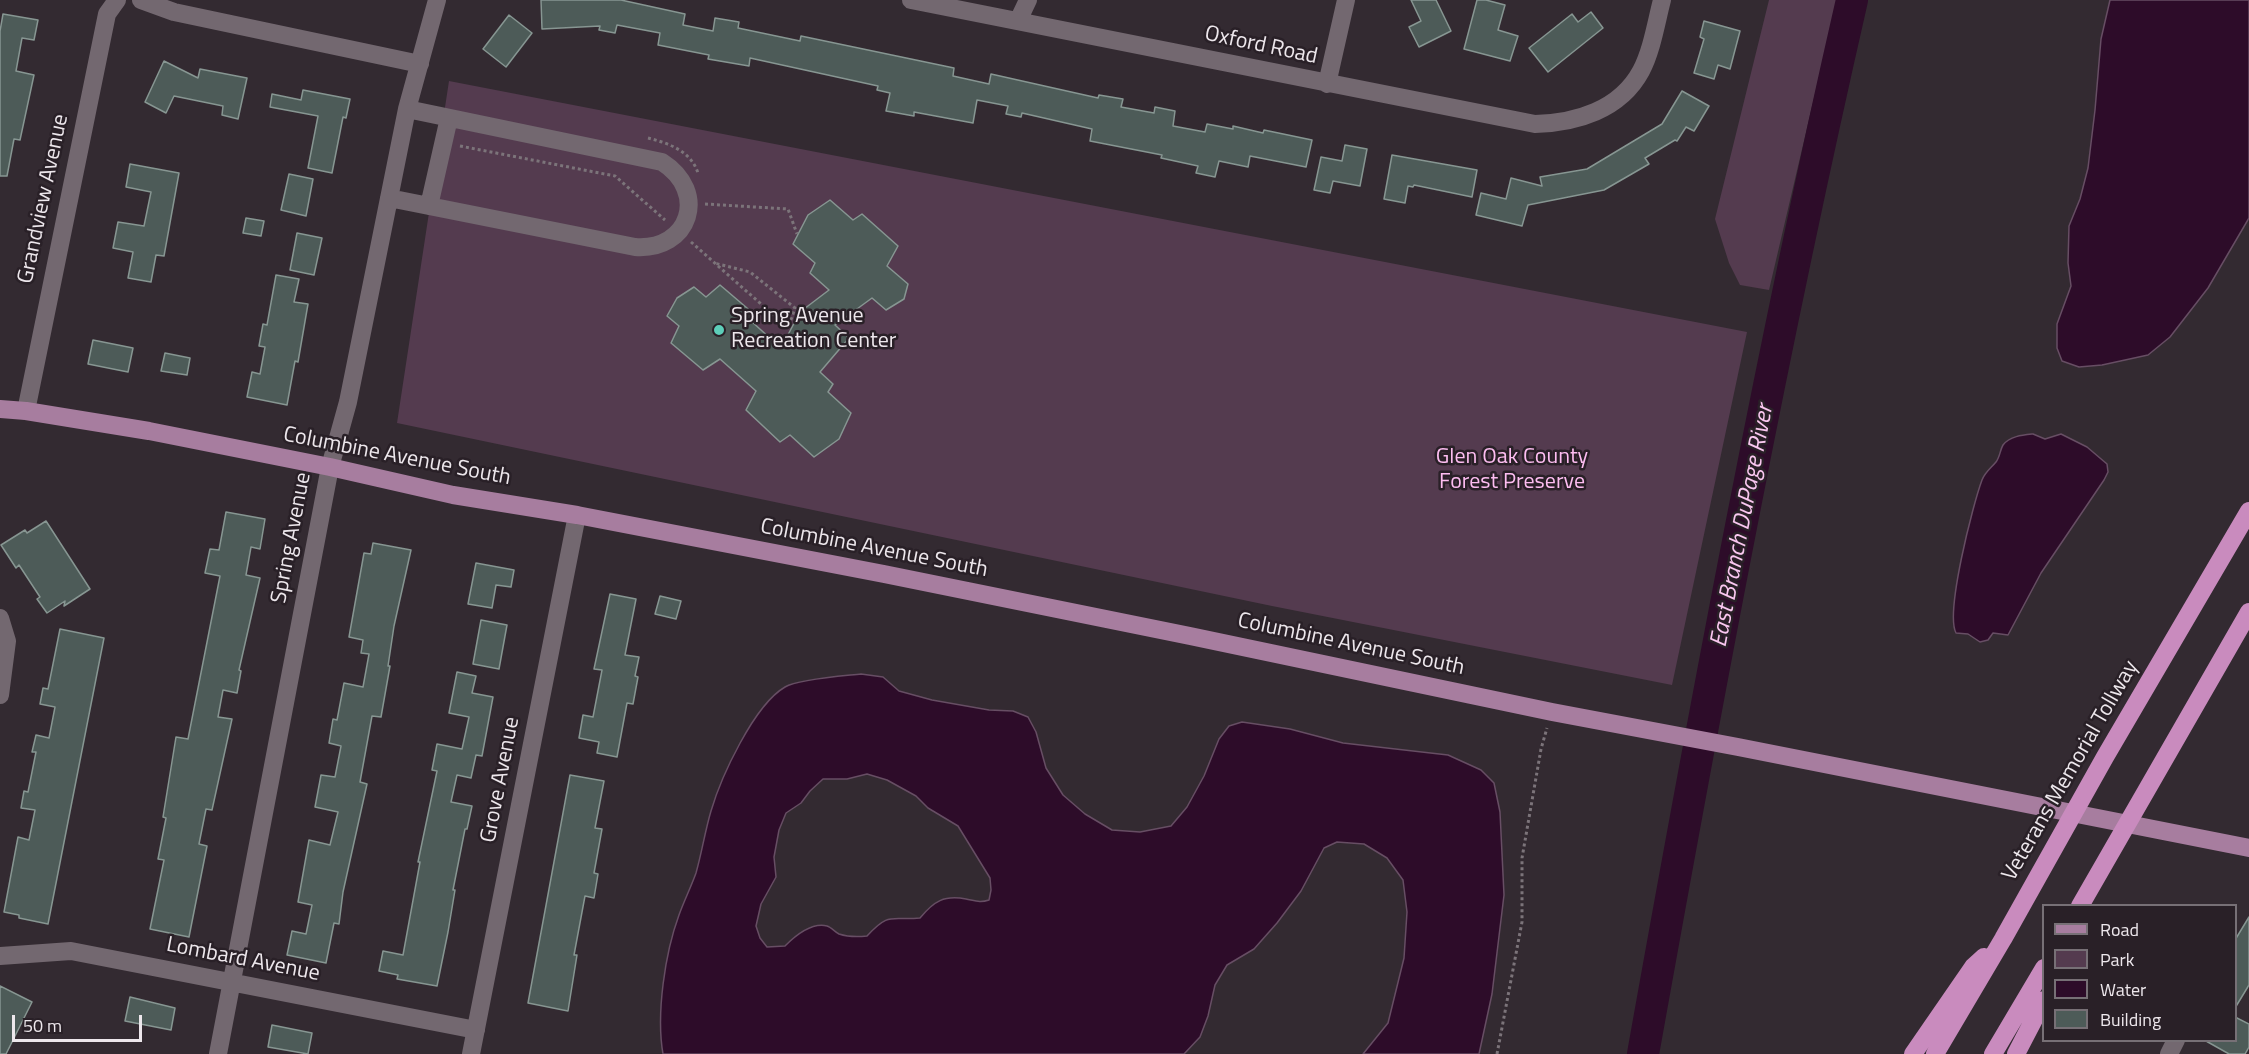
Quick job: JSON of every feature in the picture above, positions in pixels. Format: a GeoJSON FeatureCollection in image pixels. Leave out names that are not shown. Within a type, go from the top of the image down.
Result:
{"type":"FeatureCollection","features":[{"type":"Feature","properties":{"kind":"highway","name":"Veterans Memorial Tollway"},"geometry":{"type":"LineString","coordinates":[[1935,1054],[2249,511]]}},
{"type":"Feature","properties":{"kind":"highway"},"geometry":{"type":"LineString","coordinates":[[2082,904],[2249,612]]}},
{"type":"Feature","properties":{"kind":"highway"},"geometry":{"type":"LineString","coordinates":[[1912,1054],[1973,967],[2003,939]]}},
{"type":"Feature","properties":{"kind":"highway"},"geometry":{"type":"LineString","coordinates":[[1993,1054],[2042,970]]}},
{"type":"Feature","properties":{"kind":"highway"},"geometry":{"type":"LineString","coordinates":[[2016,1054],[2042,1002]]}},
{"type":"Feature","properties":{"kind":"main road","name":"Columbine Avenue South"},"geometry":{"type":"LineString","coordinates":[[0,409],[26,411],[149,431],[330,467],[453,495],[578,515],[1190,636],[1552,712],[2249,848]]}},
{"type":"Feature","properties":{"kind":"street","name":"Grandview Avenue"},"geometry":{"type":"LineString","coordinates":[[26,411],[107,14],[117,0]]}},
{"type":"Feature","properties":{"kind":"street"},"geometry":{"type":"LineString","coordinates":[[141,0],[174,12],[420,64]]}},
{"type":"Feature","properties":{"kind":"street","name":"Oxford Road"},"geometry":{"type":"LineString","coordinates":[[911,0],[1535,124],[1557,123],[1601,111],[1628,90],[1641,70],[1662,0]]}},
{"type":"Feature","properties":{"kind":"street"},"geometry":{"type":"LineString","coordinates":[[1018,21],[1028,0]]}},
{"type":"Feature","properties":{"kind":"street"},"geometry":{"type":"LineString","coordinates":[[1327,84],[1346,0]]}},
{"type":"Feature","properties":{"kind":"street","name":"Spring Avenue"},"geometry":{"type":"LineString","coordinates":[[218,1054],[330,467],[348,402],[407,110],[438,1]]}},
{"type":"Feature","properties":{"kind":"street"},"geometry":{"type":"LineString","coordinates":[[389,198],[649,248],[663,244],[678,232],[689,210],[689,195],[679,176],[662,162],[407,110]]}},
{"type":"Feature","properties":{"kind":"street"},"geometry":{"type":"LineString","coordinates":[[429,206],[449,118]]}},
{"type":"Feature","properties":{"kind":"street","name":"Grove Avenue"},"geometry":{"type":"LineString","coordinates":[[471,1054],[578,515]]}},
{"type":"Feature","properties":{"kind":"street"},"geometry":{"type":"LineString","coordinates":[[0,618],[7,641],[0,695]]}},
{"type":"Feature","properties":{"kind":"street","name":"Lombard Avenue"},"geometry":{"type":"LineString","coordinates":[[0,956],[71,951],[476,1030]]}},
{"type":"Feature","properties":{"kind":"path"},"geometry":{"type":"LineString","coordinates":[[443,143],[615,176],[678,232],[788,328],[795,308],[750,272],[714,263]]}},
{"type":"Feature","properties":{"kind":"path"},"geometry":{"type":"LineString","coordinates":[[703,204],[788,209],[797,234]]}},
{"type":"Feature","properties":{"kind":"path"},"geometry":{"type":"LineString","coordinates":[[1497,1054],[1522,922],[1522,858],[1541,749],[1552,712]]}},
{"type":"Feature","properties":{"kind":"green space"},"geometry":{"type":"Polygon","coordinates":[[[1769,0],[1837,0],[1769,290],[1740,285],[1729,263],[1715,219],[1769,0]]]}},
{"type":"Feature","properties":{"kind":"green space","name":"Glen Oak County Forest Preserve"},"geometry":{"type":"Polygon","coordinates":[[[449,81],[1747,332],[1672,685],[1272,606],[397,423],[449,81]]]}},
{"type":"Feature","properties":{"kind":"water"},"geometry":{"type":"Polygon","coordinates":[[[2110,0],[2249,0],[2249,218],[2208,288],[2170,337],[2148,355],[2102,365],[2079,367],[2062,361],[2057,348],[2057,324],[2071,286],[2068,263],[2069,226],[2080,199],[2088,168],[2101,39],[2110,0]]]}},
{"type":"Feature","properties":{"kind":"water"},"geometry":{"type":"Polygon","coordinates":[[[2033,434],[2045,439],[2061,434],[2087,447],[2107,464],[2108,472],[2041,573],[2008,635],[1993,633],[1988,640],[1980,642],[1968,634],[1956,633],[1954,622],[1957,582],[1973,511],[1983,477],[1997,460],[2003,445],[2013,438],[2033,434]]]}},
{"type":"Feature","properties":{"kind":"water"},"geometry":{"type":"Polygon","coordinates":[[[861,674],[883,677],[899,691],[932,700],[989,710],[1013,711],[1028,717],[1036,732],[1046,768],[1063,795],[1085,814],[1112,830],[1140,832],[1171,826],[1187,807],[1204,776],[1219,739],[1229,726],[1242,722],[1290,729],[1343,743],[1448,755],[1481,770],[1494,783],[1500,812],[1504,895],[1492,994],[1479,1054],[1363,1054],[1388,1023],[1404,958],[1407,912],[1403,880],[1387,858],[1364,844],[1337,842],[1324,848],[1301,891],[1254,949],[1227,965],[1215,985],[1208,1016],[1200,1037],[1184,1054],[663,1054],[661,1002],[674,930],[696,873],[711,811],[722,780],[740,743],[762,709],[785,687],[810,680],[861,674]],[[867,774],[847,779],[823,779],[801,803],[786,813],[779,830],[774,857],[776,877],[761,904],[756,926],[760,938],[767,947],[785,946],[798,934],[815,926],[827,926],[846,936],[867,936],[886,920],[920,918],[935,903],[945,899],[958,898],[980,902],[989,900],[990,878],[958,826],[928,808],[916,796],[887,780],[867,774]]]}},
{"type":"Feature","properties":{"kind":"building"},"geometry":{"type":"Polygon","coordinates":[[[541,0],[621,0],[685,14],[683,25],[713,31],[715,18],[739,22],[738,28],[800,41],[801,36],[954,68],[953,76],[989,84],[991,74],[1098,98],[1099,95],[1123,99],[1121,107],[1154,113],[1155,107],[1175,111],[1173,126],[1205,132],[1207,124],[1233,129],[1233,126],[1312,140],[1306,167],[1250,156],[1248,167],[1219,161],[1215,177],[1196,173],[1198,166],[1161,158],[1162,155],[1090,141],[1092,129],[1022,113],[1021,117],[1006,114],[1008,106],[977,100],[973,123],[914,112],[914,116],[886,111],[890,93],[877,90],[878,86],[750,58],[749,66],[708,59],[709,55],[658,45],[660,33],[617,25],[615,33],[599,30],[600,26],[542,29],[541,0]]]}},
{"type":"Feature","properties":{"kind":"building"},"geometry":{"type":"Polygon","coordinates":[[[1411,0],[1436,0],[1451,31],[1419,47],[1409,27],[1421,21],[1411,0]]]}},
{"type":"Feature","properties":{"kind":"building"},"geometry":{"type":"Polygon","coordinates":[[[1477,0],[1505,5],[1498,30],[1518,36],[1510,61],[1464,49],[1477,0]]]}},
{"type":"Feature","properties":{"kind":"building"},"geometry":{"type":"Polygon","coordinates":[[[1591,12],[1603,28],[1548,72],[1529,48],[1572,14],[1578,22],[1591,12]]]}},
{"type":"Feature","properties":{"kind":"building"},"geometry":{"type":"Polygon","coordinates":[[[3,14],[38,20],[34,40],[22,38],[16,71],[34,75],[20,140],[14,139],[7,176],[0,176],[0,31],[3,14]]]}},
{"type":"Feature","properties":{"kind":"building"},"geometry":{"type":"Polygon","coordinates":[[[509,15],[532,33],[506,67],[483,49],[509,15]]]}},
{"type":"Feature","properties":{"kind":"building"},"geometry":{"type":"Polygon","coordinates":[[[1704,21],[1740,31],[1730,69],[1718,65],[1714,79],[1694,73],[1704,39],[1700,37],[1704,21]]]}},
{"type":"Feature","properties":{"kind":"building"},"geometry":{"type":"Polygon","coordinates":[[[164,61],[198,78],[200,69],[247,78],[238,119],[222,115],[223,106],[174,96],[166,113],[145,102],[164,61]]]}},
{"type":"Feature","properties":{"kind":"building"},"geometry":{"type":"Polygon","coordinates":[[[303,90],[350,99],[346,118],[343,117],[332,173],[308,168],[318,116],[270,107],[272,94],[301,100],[303,90]]]}},
{"type":"Feature","properties":{"kind":"building"},"geometry":{"type":"Polygon","coordinates":[[[1682,91],[1709,106],[1694,131],[1686,127],[1677,141],[1675,140],[1645,158],[1649,164],[1604,190],[1528,205],[1522,226],[1476,215],[1481,193],[1506,199],[1511,178],[1542,186],[1540,177],[1587,169],[1662,124],[1682,91]]]}},
{"type":"Feature","properties":{"kind":"building"},"geometry":{"type":"Polygon","coordinates":[[[1345,145],[1367,149],[1360,186],[1333,181],[1330,193],[1314,190],[1321,157],[1342,161],[1345,145]]]}},
{"type":"Feature","properties":{"kind":"building"},"geometry":{"type":"Polygon","coordinates":[[[1392,155],[1477,170],[1472,197],[1414,185],[1413,187],[1408,186],[1405,203],[1384,199],[1392,155]]]}},
{"type":"Feature","properties":{"kind":"building"},"geometry":{"type":"Polygon","coordinates":[[[130,164],[179,173],[164,256],[156,255],[151,282],[128,278],[133,252],[113,248],[118,222],[144,226],[151,192],[126,187],[130,164]]]}},
{"type":"Feature","properties":{"kind":"building"},"geometry":{"type":"Polygon","coordinates":[[[289,174],[313,179],[306,216],[281,210],[289,174]]]}},
{"type":"Feature","properties":{"kind":"building","name":"Spring Avenue Recreation Center"},"geometry":{"type":"Polygon","coordinates":[[[830,200],[853,220],[862,214],[898,246],[887,266],[908,284],[904,299],[886,310],[872,298],[835,325],[849,338],[820,372],[833,384],[828,392],[851,413],[839,439],[814,457],[790,435],[780,442],[746,410],[756,391],[720,359],[703,370],[671,343],[679,326],[667,316],[677,298],[694,287],[706,297],[720,285],[754,314],[751,321],[781,348],[800,312],[829,290],[810,273],[815,263],[793,244],[808,215],[830,200]]]}},
{"type":"Feature","properties":{"kind":"building"},"geometry":{"type":"Polygon","coordinates":[[[246,218],[264,221],[261,236],[243,233],[246,218]]]}},
{"type":"Feature","properties":{"kind":"building"},"geometry":{"type":"Polygon","coordinates":[[[297,233],[322,238],[314,275],[290,270],[297,233]]]}},
{"type":"Feature","properties":{"kind":"building"},"geometry":{"type":"Polygon","coordinates":[[[276,275],[299,279],[294,302],[308,304],[298,362],[295,361],[287,405],[247,397],[252,372],[260,374],[265,347],[259,346],[263,324],[267,325],[276,275]]]}},
{"type":"Feature","properties":{"kind":"building"},"geometry":{"type":"Polygon","coordinates":[[[93,340],[133,348],[128,372],[88,364],[93,340]]]}},
{"type":"Feature","properties":{"kind":"building"},"geometry":{"type":"Polygon","coordinates":[[[165,353],[190,358],[187,375],[161,371],[165,353]]]}},
{"type":"Feature","properties":{"kind":"building"},"geometry":{"type":"Polygon","coordinates":[[[226,512],[265,519],[260,549],[251,547],[246,575],[260,578],[239,670],[241,671],[237,693],[223,690],[218,717],[232,719],[212,810],[206,809],[199,844],[207,846],[189,937],[150,929],[164,860],[158,859],[166,818],[163,817],[176,737],[188,739],[220,576],[205,573],[210,549],[219,550],[226,512]]]}},
{"type":"Feature","properties":{"kind":"building"},"geometry":{"type":"Polygon","coordinates":[[[46,521],[90,589],[64,606],[65,601],[47,613],[37,599],[40,597],[19,565],[16,568],[1,545],[25,530],[27,533],[46,521]]]}},
{"type":"Feature","properties":{"kind":"building"},"geometry":{"type":"Polygon","coordinates":[[[373,543],[411,550],[394,626],[381,717],[372,716],[360,782],[367,784],[343,892],[339,924],[334,923],[326,963],[287,955],[292,931],[306,934],[312,905],[298,902],[309,840],[330,845],[338,812],[315,807],[321,775],[335,777],[341,746],[329,743],[333,719],[337,720],[344,683],[363,687],[369,654],[361,653],[363,640],[349,637],[364,553],[371,554],[373,543]]]}},
{"type":"Feature","properties":{"kind":"building"},"geometry":{"type":"Polygon","coordinates":[[[476,563],[514,570],[511,587],[496,585],[492,608],[468,604],[476,563]]]}},
{"type":"Feature","properties":{"kind":"building"},"geometry":{"type":"Polygon","coordinates":[[[610,594],[636,599],[625,655],[639,657],[633,704],[627,703],[617,757],[597,753],[599,742],[579,738],[583,715],[593,717],[602,670],[594,669],[610,594]]]}},
{"type":"Feature","properties":{"kind":"building"},"geometry":{"type":"Polygon","coordinates":[[[660,596],[681,601],[676,619],[655,614],[660,596]]]}},
{"type":"Feature","properties":{"kind":"building"},"geometry":{"type":"Polygon","coordinates":[[[481,620],[507,625],[499,669],[473,664],[481,620]]]}},
{"type":"Feature","properties":{"kind":"building"},"geometry":{"type":"Polygon","coordinates":[[[60,629],[104,638],[48,924],[19,918],[19,915],[4,912],[18,837],[29,840],[35,810],[21,808],[24,791],[28,792],[36,752],[32,752],[36,735],[49,738],[55,707],[40,704],[43,688],[48,689],[60,629]]]}},
{"type":"Feature","properties":{"kind":"building"},"geometry":{"type":"Polygon","coordinates":[[[457,672],[476,676],[472,693],[493,697],[482,756],[476,755],[471,778],[457,775],[451,802],[472,806],[453,890],[455,890],[437,986],[397,979],[398,975],[379,971],[383,951],[403,955],[420,862],[418,862],[437,771],[432,770],[437,744],[462,749],[469,717],[449,713],[457,672]]]}},
{"type":"Feature","properties":{"kind":"building"},"geometry":{"type":"Polygon","coordinates":[[[570,775],[604,781],[595,828],[602,829],[594,873],[598,874],[594,898],[585,896],[574,955],[577,955],[568,1011],[528,1003],[570,775]]]}},
{"type":"Feature","properties":{"kind":"building"},"geometry":{"type":"Polygon","coordinates":[[[2249,917],[2249,985],[2237,1005],[2237,937],[2249,917]]]}},
{"type":"Feature","properties":{"kind":"building"},"geometry":{"type":"Polygon","coordinates":[[[0,986],[32,1002],[6,1054],[0,1054],[0,986]]]}},
{"type":"Feature","properties":{"kind":"building"},"geometry":{"type":"Polygon","coordinates":[[[130,997],[175,1008],[171,1030],[125,1021],[130,997]]]}},
{"type":"Feature","properties":{"kind":"building"},"geometry":{"type":"Polygon","coordinates":[[[2237,1018],[2249,1024],[2249,1047],[2245,1054],[2229,1054],[2208,1042],[2237,1042],[2237,1018]]]}},
{"type":"Feature","properties":{"kind":"building"},"geometry":{"type":"Polygon","coordinates":[[[272,1025],[312,1033],[308,1054],[268,1047],[272,1025]]]}},
{"type":"Feature","properties":{"kind":"waterway","name":"East Branch DuPage River"},"geometry":{"type":"LineString","coordinates":[[1643,1054],[1767,394],[1852,0]]}},
{"type":"Feature","properties":{"kind":"place","name":"Spring Avenue Recreation Center"},"geometry":{"type":"Point","coordinates":[719,330]}}]}
